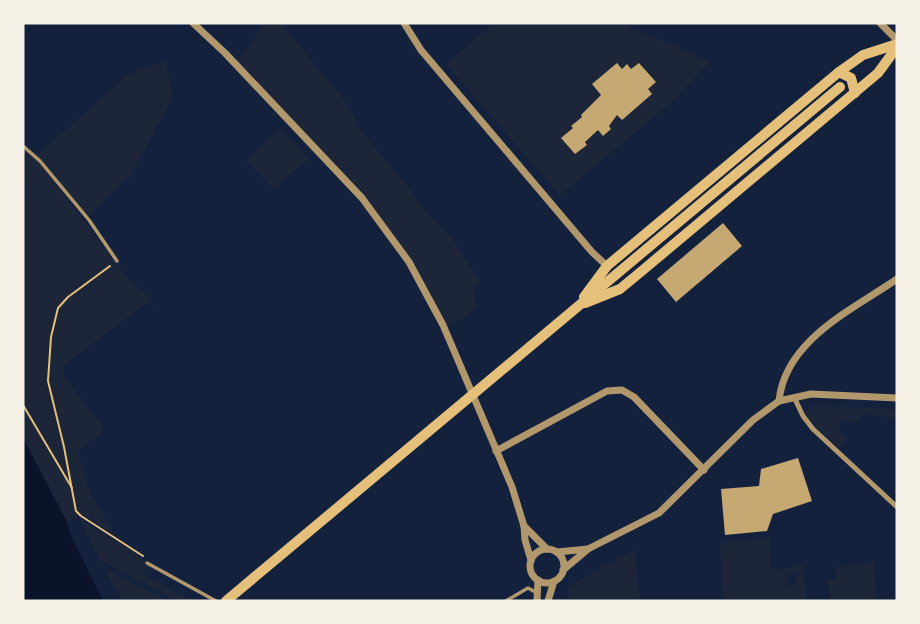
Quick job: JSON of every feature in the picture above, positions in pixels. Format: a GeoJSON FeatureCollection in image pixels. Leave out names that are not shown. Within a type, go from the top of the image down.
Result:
{"type":"FeatureCollection","features":[{"type":"Feature","properties":{"kind":"main road"},"geometry":{"type":"LineString","coordinates":[[578,306],[607,266],[839,72],[863,55],[897,44]]}},
{"type":"Feature","properties":{"kind":"main road"},"geometry":{"type":"LineString","coordinates":[[578,306],[620,289],[878,73],[897,44]]}},
{"type":"Feature","properties":{"kind":"main road"},"geometry":{"type":"LineString","coordinates":[[839,72],[851,78],[855,93]]}},
{"type":"Feature","properties":{"kind":"main road"},"geometry":{"type":"LineString","coordinates":[[226,601],[839,87]]}},
{"type":"Feature","properties":{"kind":"street"},"geometry":{"type":"LineString","coordinates":[[193,23],[341,174],[396,242],[443,325],[512,487],[524,526],[531,573],[538,580],[547,583],[554,581]]}},
{"type":"Feature","properties":{"kind":"street"},"geometry":{"type":"LineString","coordinates":[[404,23],[421,50],[592,252],[607,266]]}},
{"type":"Feature","properties":{"kind":"street"},"geometry":{"type":"LineString","coordinates":[[880,23],[897,44]]}},
{"type":"Feature","properties":{"kind":"street"},"geometry":{"type":"LineString","coordinates":[[779,401],[780,387],[803,347],[817,334],[897,279]]}},
{"type":"Feature","properties":{"kind":"street"},"geometry":{"type":"LineString","coordinates":[[496,452],[607,391],[622,390],[634,397],[704,470]]}},
{"type":"Feature","properties":{"kind":"street"},"geometry":{"type":"LineString","coordinates":[[548,601],[554,581],[587,549],[659,513],[753,420],[779,401],[824,394],[897,398]]}},
{"type":"Feature","properties":{"kind":"street"},"geometry":{"type":"LineString","coordinates":[[794,397],[813,429],[897,507]]}},
{"type":"Feature","properties":{"kind":"street"},"geometry":{"type":"LineString","coordinates":[[524,526],[547,549],[557,552],[587,549]]}},
{"type":"Feature","properties":{"kind":"street"},"geometry":{"type":"LineString","coordinates":[[531,560],[536,553],[547,549]]}},
{"type":"Feature","properties":{"kind":"street"},"geometry":{"type":"LineString","coordinates":[[557,552],[563,560],[563,570]]}},
{"type":"Feature","properties":{"kind":"street"},"geometry":{"type":"LineString","coordinates":[[537,597],[538,580]]}},
{"type":"Feature","properties":{"kind":"lane"},"geometry":{"type":"LineString","coordinates":[[23,146],[30,150],[89,220],[117,261]]}},
{"type":"Feature","properties":{"kind":"lane"},"geometry":{"type":"LineString","coordinates":[[147,563],[216,601]]}},
{"type":"Feature","properties":{"kind":"lane"},"geometry":{"type":"LineString","coordinates":[[506,601],[528,588],[537,597]]}},
{"type":"Feature","properties":{"kind":"path"},"geometry":{"type":"LineString","coordinates":[[117,261],[68,297],[58,308],[54,320],[48,381],[76,511],[140,553],[147,563]]}},
{"type":"Feature","properties":{"kind":"path"},"geometry":{"type":"LineString","coordinates":[[23,405],[73,489]]}},
{"type":"Feature","properties":{"kind":"shaded area"},"geometry":{"type":"Polygon","coordinates":[[[264,23],[281,23],[348,105],[361,131],[410,189],[426,213],[452,239],[481,283],[473,289],[477,307],[463,319],[444,325],[396,241],[235,62],[243,55],[264,23]]]}},
{"type":"Feature","properties":{"kind":"shaded area"},"geometry":{"type":"Polygon","coordinates":[[[491,23],[622,23],[710,62],[667,106],[560,195],[446,64],[492,25],[491,23]]]}},
{"type":"Feature","properties":{"kind":"shaded area"},"geometry":{"type":"Polygon","coordinates":[[[166,62],[173,97],[131,175],[88,217],[73,198],[69,201],[129,280],[145,293],[160,313],[149,301],[64,365],[63,375],[105,430],[78,451],[89,490],[114,534],[82,514],[67,522],[23,438],[23,198],[26,192],[23,185],[23,148],[34,158],[129,74],[166,62]]]}},
{"type":"Feature","properties":{"kind":"shaded area"},"geometry":{"type":"Polygon","coordinates":[[[280,128],[309,159],[273,188],[246,160],[280,128]]]}},
{"type":"Feature","properties":{"kind":"shaded area"},"geometry":{"type":"Polygon","coordinates":[[[809,407],[897,409],[897,418],[862,414],[853,422],[841,421],[838,428],[847,439],[840,449],[806,414],[809,407]]]}},
{"type":"Feature","properties":{"kind":"shaded area"},"geometry":{"type":"Polygon","coordinates":[[[23,438],[67,522],[70,534],[103,601],[23,601],[23,438]]]}},
{"type":"Feature","properties":{"kind":"shaded area"},"geometry":{"type":"Polygon","coordinates":[[[79,519],[138,554],[148,567],[141,573],[192,601],[176,601],[100,560],[79,519]]]}},
{"type":"Feature","properties":{"kind":"shaded area"},"geometry":{"type":"Polygon","coordinates":[[[770,537],[771,567],[775,570],[803,565],[804,572],[785,574],[785,585],[796,585],[797,575],[804,574],[806,601],[724,601],[720,545],[724,542],[770,537]]]}},
{"type":"Feature","properties":{"kind":"shaded area"},"geometry":{"type":"Polygon","coordinates":[[[635,549],[640,601],[569,601],[568,587],[635,549]]]}},
{"type":"Feature","properties":{"kind":"shaded area"},"geometry":{"type":"Polygon","coordinates":[[[874,562],[877,601],[830,601],[828,580],[836,579],[835,567],[874,562]]]}},
{"type":"Feature","properties":{"kind":"shaded area"},"geometry":{"type":"Polygon","coordinates":[[[109,570],[168,601],[122,601],[106,572],[109,570]]]}},
{"type":"Feature","properties":{"kind":"building"},"geometry":{"type":"Polygon","coordinates":[[[617,63],[622,69],[627,64],[631,69],[639,63],[656,82],[648,89],[652,94],[622,120],[617,115],[609,126],[611,129],[603,136],[598,130],[585,142],[587,145],[575,154],[561,138],[601,95],[592,84],[617,63]]]}},
{"type":"Feature","properties":{"kind":"building"},"geometry":{"type":"Polygon","coordinates":[[[723,223],[742,246],[676,302],[657,279],[723,223]]]}},
{"type":"Feature","properties":{"kind":"building"},"geometry":{"type":"Polygon","coordinates":[[[798,458],[812,501],[773,514],[767,531],[725,535],[721,489],[759,486],[761,469],[798,458]]]}}]}
